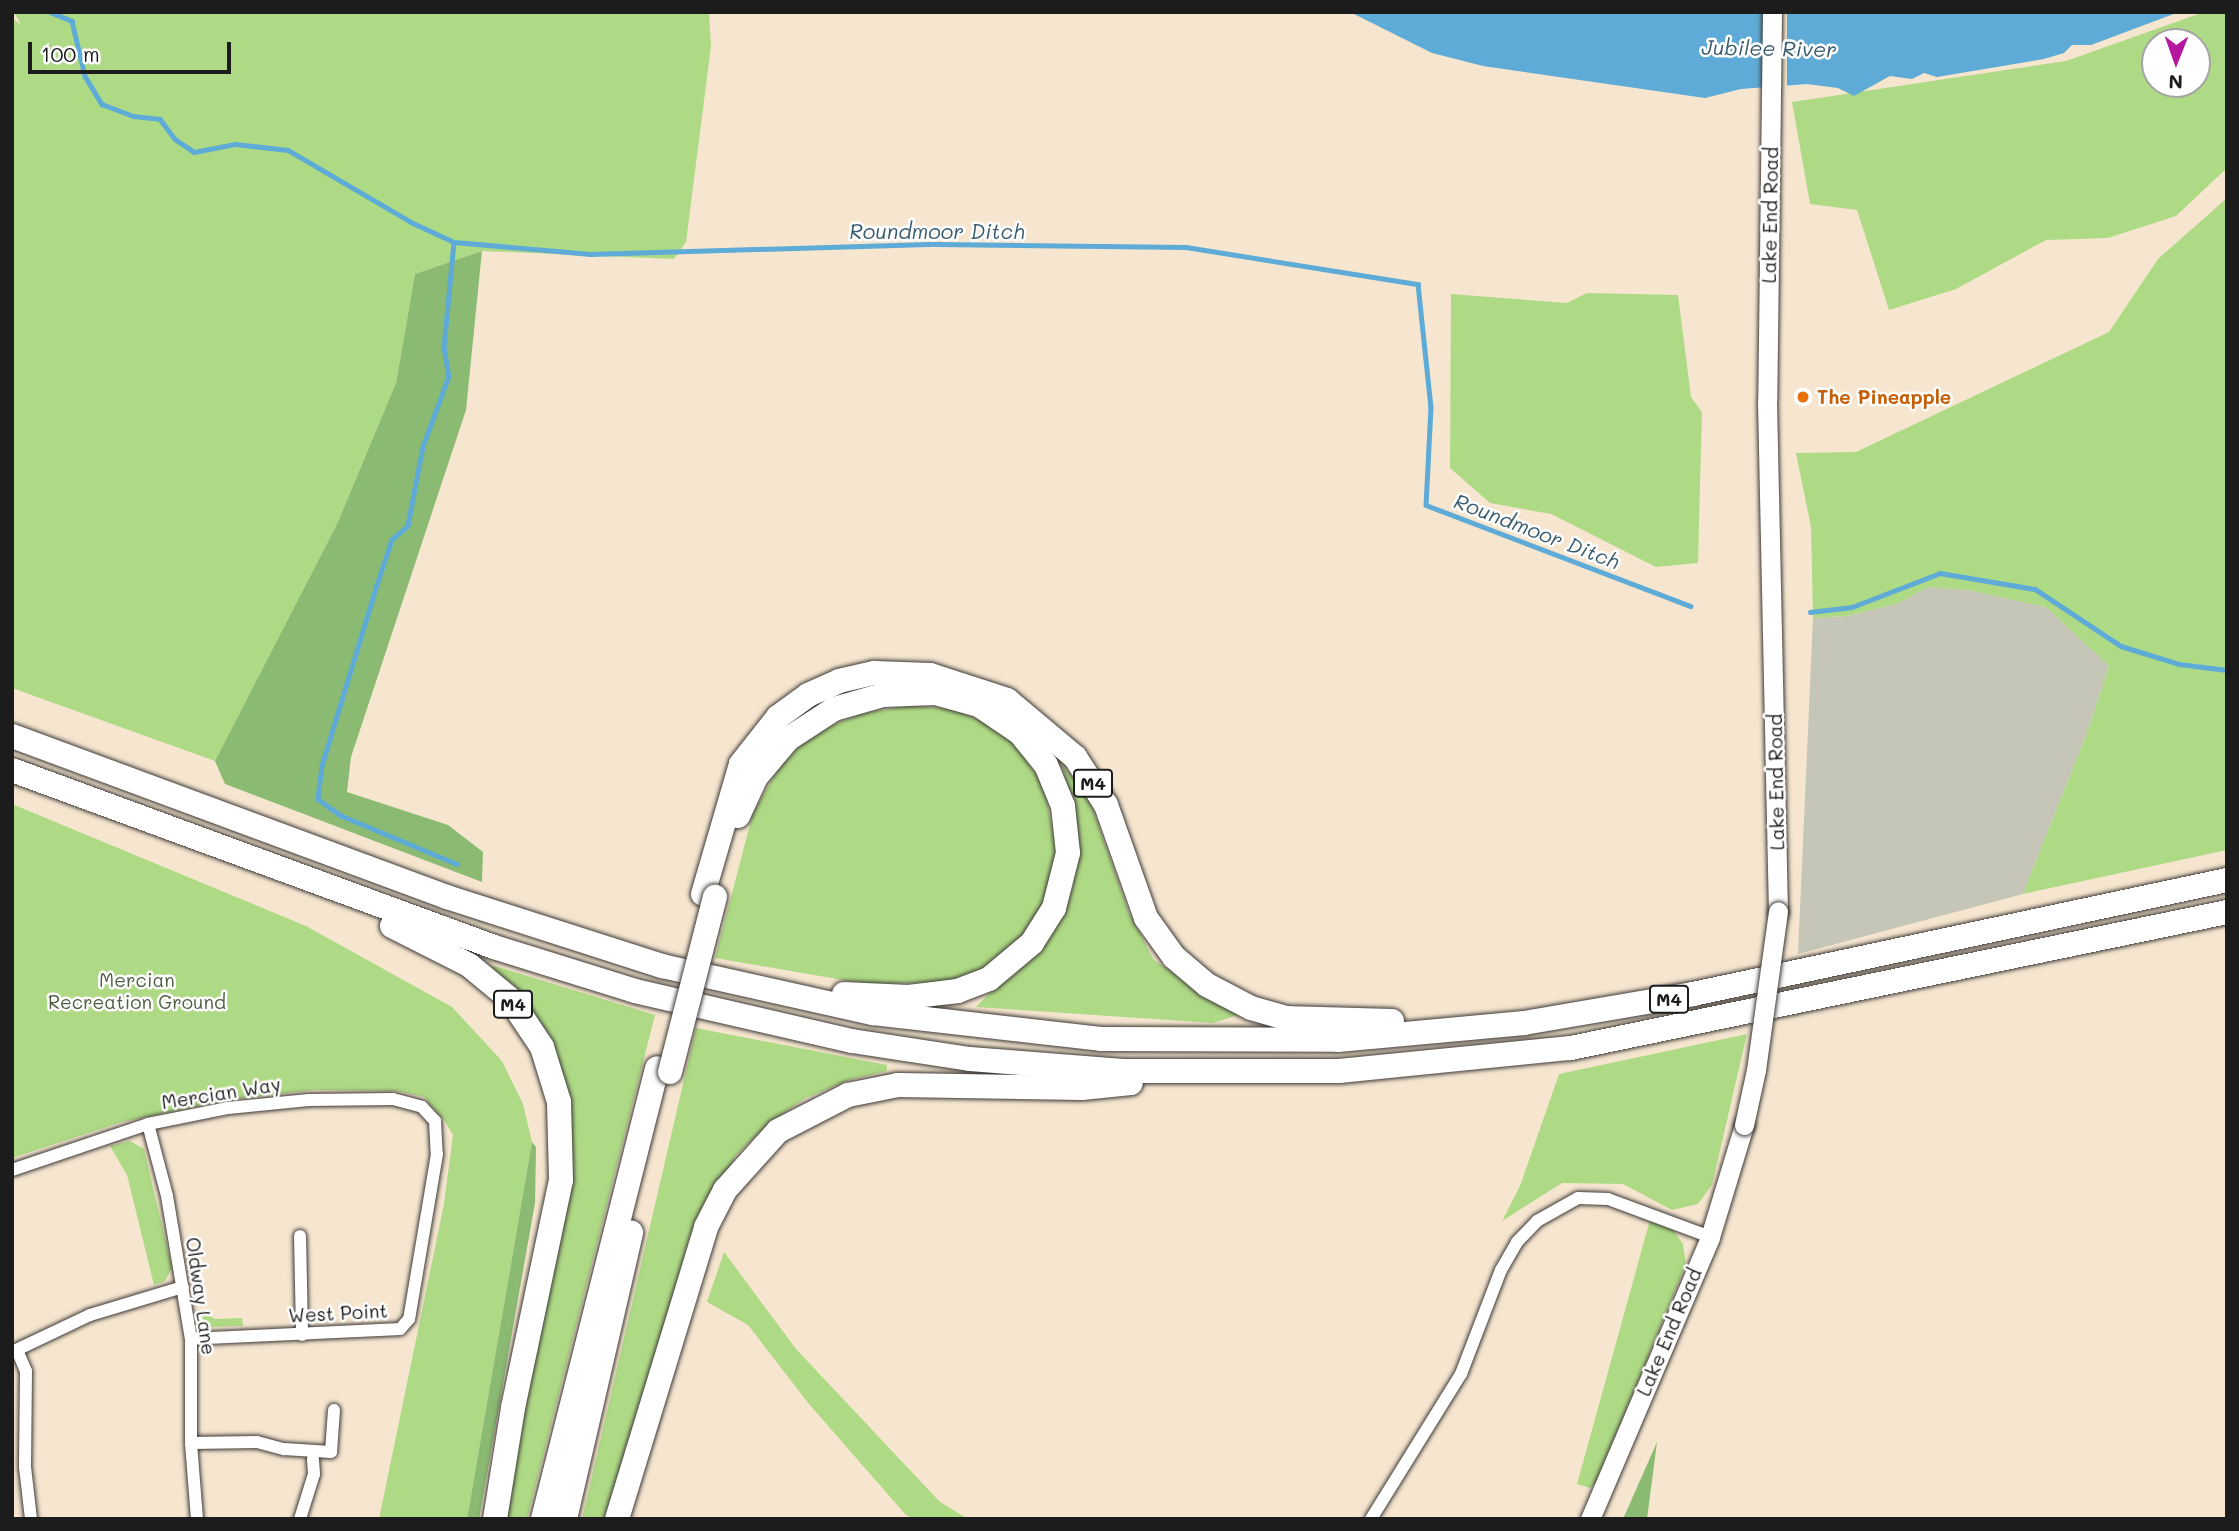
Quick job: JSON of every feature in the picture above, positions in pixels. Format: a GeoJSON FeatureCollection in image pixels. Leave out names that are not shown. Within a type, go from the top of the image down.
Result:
{"type":"FeatureCollection","features":[{"type":"Feature","properties":{"kind":"highway","name":"M4"},"geometry":{"type":"LineString","coordinates":[[543,1519],[664,1070],[741,764],[778,718],[808,695],[839,681],[875,673],[930,675],[1007,700],[1075,757],[1106,805],[1139,902],[1154,930],[1185,968],[1219,993],[1251,1008],[1298,1019],[1524,1023]]}},
{"type":"Feature","properties":{"kind":"highway","name":"M4"},"geometry":{"type":"LineString","coordinates":[[709,895],[756,777],[788,739],[847,703],[918,692],[979,705],[1031,744],[1060,793],[1068,840],[1060,893],[1032,943],[989,979],[958,992],[922,996],[754,989]]}},
{"type":"Feature","properties":{"kind":"highway","name":"M4"},"geometry":{"type":"LineString","coordinates":[[12,736],[528,925],[754,989],[919,1020],[1101,1038],[1324,1040],[1524,1023],[1693,994],[2227,880]]}},
{"type":"Feature","properties":{"kind":"highway","name":"M4"},"geometry":{"type":"LineString","coordinates":[[12,770],[232,852],[567,971],[736,1017],[970,1059],[1214,1074]]}},
{"type":"Feature","properties":{"kind":"highway","name":"M4"},"geometry":{"type":"LineString","coordinates":[[232,852],[469,965],[510,999],[532,1028],[550,1066],[562,1121],[561,1181],[513,1408],[495,1519]]}},
{"type":"Feature","properties":{"kind":"highway","name":"M4"},"geometry":{"type":"LineString","coordinates":[[617,1519],[706,1227],[725,1190],[778,1131],[841,1098],[898,1085],[1082,1088],[1214,1074],[1404,1067],[1572,1048],[2227,912]]}},
{"type":"Feature","properties":{"kind":"highway","name":"M4"},"geometry":{"type":"LineString","coordinates":[[565,1519],[664,1070]]}},
{"type":"Feature","properties":{"kind":"main road","name":"Lake End Road"},"geometry":{"type":"LineString","coordinates":[[1590,1519],[1710,1237],[1744,1125],[1756,1070],[1778,912],[1767,401],[1772,12]]}},
{"type":"Feature","properties":{"kind":"street","name":"Mercian Way"},"geometry":{"type":"LineString","coordinates":[[12,1170],[148,1124],[228,1108],[393,1099],[422,1107],[435,1121]]}},
{"type":"Feature","properties":{"kind":"street","name":"West Point"},"geometry":{"type":"LineString","coordinates":[[191,1339],[386,1332],[400,1329],[409,1319],[428,1223],[437,1154],[435,1121]]}},
{"type":"Feature","properties":{"kind":"street","name":"Oldway Lane"},"geometry":{"type":"LineString","coordinates":[[148,1124],[183,1287],[191,1339],[191,1443],[197,1519]]}},
{"type":"Feature","properties":{"kind":"street"},"geometry":{"type":"LineString","coordinates":[[1371,1519],[1461,1374],[1501,1270],[1517,1242],[1537,1221],[1578,1198],[1608,1199],[1710,1237]]}},
{"type":"Feature","properties":{"kind":"street"},"geometry":{"type":"LineString","coordinates":[[300,1236],[302,1335]]}},
{"type":"Feature","properties":{"kind":"street"},"geometry":{"type":"LineString","coordinates":[[32,1519],[25,1467],[26,1371],[15,1351],[90,1315],[183,1287]]}},
{"type":"Feature","properties":{"kind":"street"},"geometry":{"type":"LineString","coordinates":[[191,1443],[257,1442],[284,1450],[331,1452],[334,1410]]}},
{"type":"Feature","properties":{"kind":"street"},"geometry":{"type":"LineString","coordinates":[[300,1519],[314,1474],[313,1459]]}},
{"type":"Feature","properties":{"kind":"shaded area"},"geometry":{"type":"Polygon","coordinates":[[[1928,587],[1968,590],[2046,607],[2109,666],[2087,733],[2023,894],[1798,954],[1813,618],[1847,616],[1899,603],[1928,587]]]}},
{"type":"Feature","properties":{"kind":"green space"},"geometry":{"type":"Polygon","coordinates":[[[14,12],[709,12],[711,46],[686,242],[674,259],[482,251],[415,274],[396,383],[337,524],[215,761],[12,688],[12,18],[21,25],[14,12]]]}},
{"type":"Feature","properties":{"kind":"green space"},"geometry":{"type":"Polygon","coordinates":[[[2204,12],[2227,12],[2227,168],[2176,216],[2108,238],[2046,240],[1956,289],[1889,310],[1857,210],[1810,204],[1792,102],[2066,61],[2141,34],[2141,98],[2211,98],[2211,28],[2159,28],[2204,12]]]}},
{"type":"Feature","properties":{"kind":"green space"},"geometry":{"type":"Polygon","coordinates":[[[2227,198],[2227,850],[2023,894],[2087,733],[2109,666],[2046,607],[1968,590],[1928,587],[1899,603],[1847,616],[1813,618],[1811,527],[1796,453],[1856,452],[2109,332],[2158,259],[2227,198]]]}},
{"type":"Feature","properties":{"kind":"green space"},"geometry":{"type":"Polygon","coordinates":[[[482,251],[466,410],[351,757],[347,792],[448,825],[483,852],[482,882],[225,784],[215,761],[337,524],[396,383],[415,274],[482,251]]]}},
{"type":"Feature","properties":{"kind":"green space"},"geometry":{"type":"Polygon","coordinates":[[[1587,293],[1678,295],[1691,397],[1702,412],[1698,563],[1656,567],[1551,514],[1490,503],[1450,468],[1451,294],[1567,303],[1587,293]]]}},
{"type":"Feature","properties":{"kind":"green space"},"geometry":{"type":"Polygon","coordinates":[[[910,705],[952,709],[989,724],[1015,745],[1044,785],[1057,854],[1048,897],[1032,926],[1005,955],[970,976],[949,982],[866,984],[715,958],[753,813],[778,769],[801,745],[828,727],[860,714],[910,705]]]}},
{"type":"Feature","properties":{"kind":"green space"},"geometry":{"type":"Polygon","coordinates":[[[1062,763],[1091,804],[1129,913],[1154,960],[1238,1015],[1213,1023],[976,1007],[1055,927],[1073,887],[1077,837],[1062,763]]]}},
{"type":"Feature","properties":{"kind":"green space","name":"Mercian Recreation Ground"},"geometry":{"type":"Polygon","coordinates":[[[12,804],[306,926],[452,1007],[502,1061],[523,1104],[532,1142],[467,1519],[379,1519],[444,1204],[453,1135],[444,1120],[424,1097],[397,1091],[313,1090],[228,1100],[122,1122],[12,1158],[12,804]]]}},
{"type":"Feature","properties":{"kind":"green space"},"geometry":{"type":"Polygon","coordinates":[[[495,966],[655,1015],[527,1519],[504,1519],[572,1130],[490,967],[495,966]]]}},
{"type":"Feature","properties":{"kind":"green space"},"geometry":{"type":"Polygon","coordinates":[[[696,1028],[887,1065],[887,1071],[849,1080],[806,1098],[770,1122],[736,1155],[690,1236],[609,1519],[582,1519],[696,1028]]]}},
{"type":"Feature","properties":{"kind":"green space"},"geometry":{"type":"Polygon","coordinates":[[[1747,1034],[1712,1185],[1698,1204],[1672,1210],[1623,1184],[1562,1183],[1502,1221],[1520,1186],[1559,1074],[1747,1034]]]}},
{"type":"Feature","properties":{"kind":"green space"},"geometry":{"type":"Polygon","coordinates":[[[130,1141],[144,1149],[172,1268],[165,1281],[154,1285],[127,1175],[110,1146],[130,1141]]]}},
{"type":"Feature","properties":{"kind":"green space"},"geometry":{"type":"Polygon","coordinates":[[[532,1142],[536,1147],[535,1203],[479,1519],[467,1519],[532,1142]]]}},
{"type":"Feature","properties":{"kind":"green space"},"geometry":{"type":"Polygon","coordinates":[[[1650,1220],[1672,1228],[1683,1244],[1686,1264],[1597,1481],[1590,1488],[1577,1484],[1650,1220]]]}},
{"type":"Feature","properties":{"kind":"green space"},"geometry":{"type":"Polygon","coordinates":[[[724,1252],[796,1349],[940,1502],[968,1519],[912,1519],[905,1514],[809,1404],[748,1325],[707,1302],[724,1252]]]}},
{"type":"Feature","properties":{"kind":"green space"},"geometry":{"type":"Polygon","coordinates":[[[197,1309],[215,1319],[242,1318],[243,1326],[208,1327],[197,1309]]]}},
{"type":"Feature","properties":{"kind":"green space"},"geometry":{"type":"Polygon","coordinates":[[[1657,1442],[1647,1519],[1623,1519],[1657,1442]]]}},
{"type":"Feature","properties":{"kind":"water","name":"Jubilee River"},"geometry":{"type":"Polygon","coordinates":[[[1350,12],[2179,12],[2091,45],[2072,45],[2064,53],[2044,59],[1937,77],[1924,73],[1912,79],[1890,76],[1854,96],[1838,88],[1807,84],[1741,89],[1705,98],[1483,66],[1432,53],[1350,12]]]}},
{"type":"Feature","properties":{"kind":"pier"},"geometry":{"type":"Polygon","coordinates":[[[1763,12],[1787,12],[1787,91],[1763,91],[1763,12]]]}},
{"type":"Feature","properties":{"kind":"waterway","name":"Roundmoor Ditch"},"geometry":{"type":"LineString","coordinates":[[50,12],[72,21],[85,76],[102,104],[133,116],[160,119],[175,139],[194,152],[235,144],[288,150],[411,222],[454,242],[590,254],[937,244],[1186,247],[1418,284],[1431,407],[1426,505],[1690,606]]}},
{"type":"Feature","properties":{"kind":"waterway"},"geometry":{"type":"LineString","coordinates":[[454,242],[444,348],[449,376],[423,447],[408,526],[392,540],[377,585],[322,766],[318,799],[340,815],[457,864]]}},
{"type":"Feature","properties":{"kind":"waterway","name":"Roundmoor Ditch"},"geometry":{"type":"LineString","coordinates":[[1810,612],[1852,607],[1940,573],[2035,589],[2121,646],[2179,664],[2227,670]]}},
{"type":"Feature","properties":{"kind":"place","name":"The Pineapple"},"geometry":{"type":"Point","coordinates":[1803,397]}}]}
